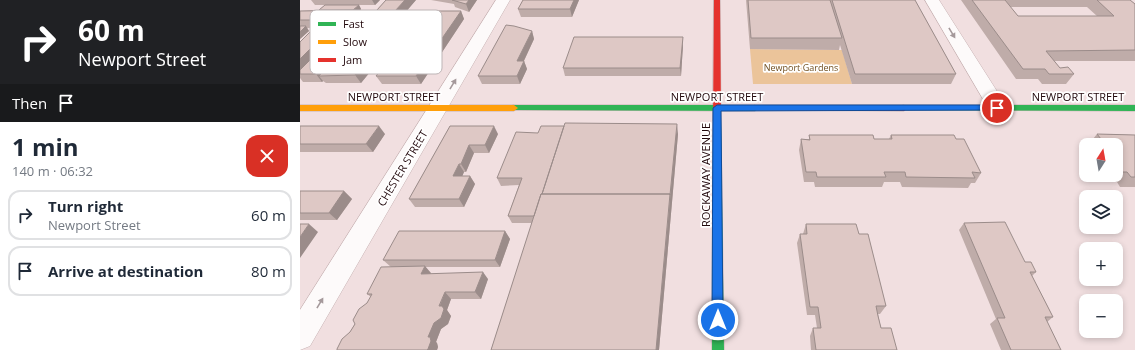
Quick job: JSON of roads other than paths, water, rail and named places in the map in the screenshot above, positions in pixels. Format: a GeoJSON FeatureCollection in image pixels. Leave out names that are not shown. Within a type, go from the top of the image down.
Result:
{"type":"FeatureCollection","features":[{"type":"Feature","properties":{"kind":"street","name":"CHESTER STREET"},"geometry":{"type":"LineString","coordinates":[[300,336],[503,0]]}},
{"type":"Feature","properties":{"kind":"street","name":"ROCKAWAY AVENUE"},"geometry":{"type":"LineString","coordinates":[[717,0],[718,350]]}},
{"type":"Feature","properties":{"kind":"street"},"geometry":{"type":"LineString","coordinates":[[932,0],[997,108]]}},
{"type":"Feature","properties":{"kind":"street","name":"NEWPORT STREET"},"geometry":{"type":"LineString","coordinates":[[300,108],[1135,108]]}},
{"type":"Feature","properties":{"kind":"park label","name":"Newport Gardens"},"geometry":{"type":"Point","coordinates":[801,67]}}]}
